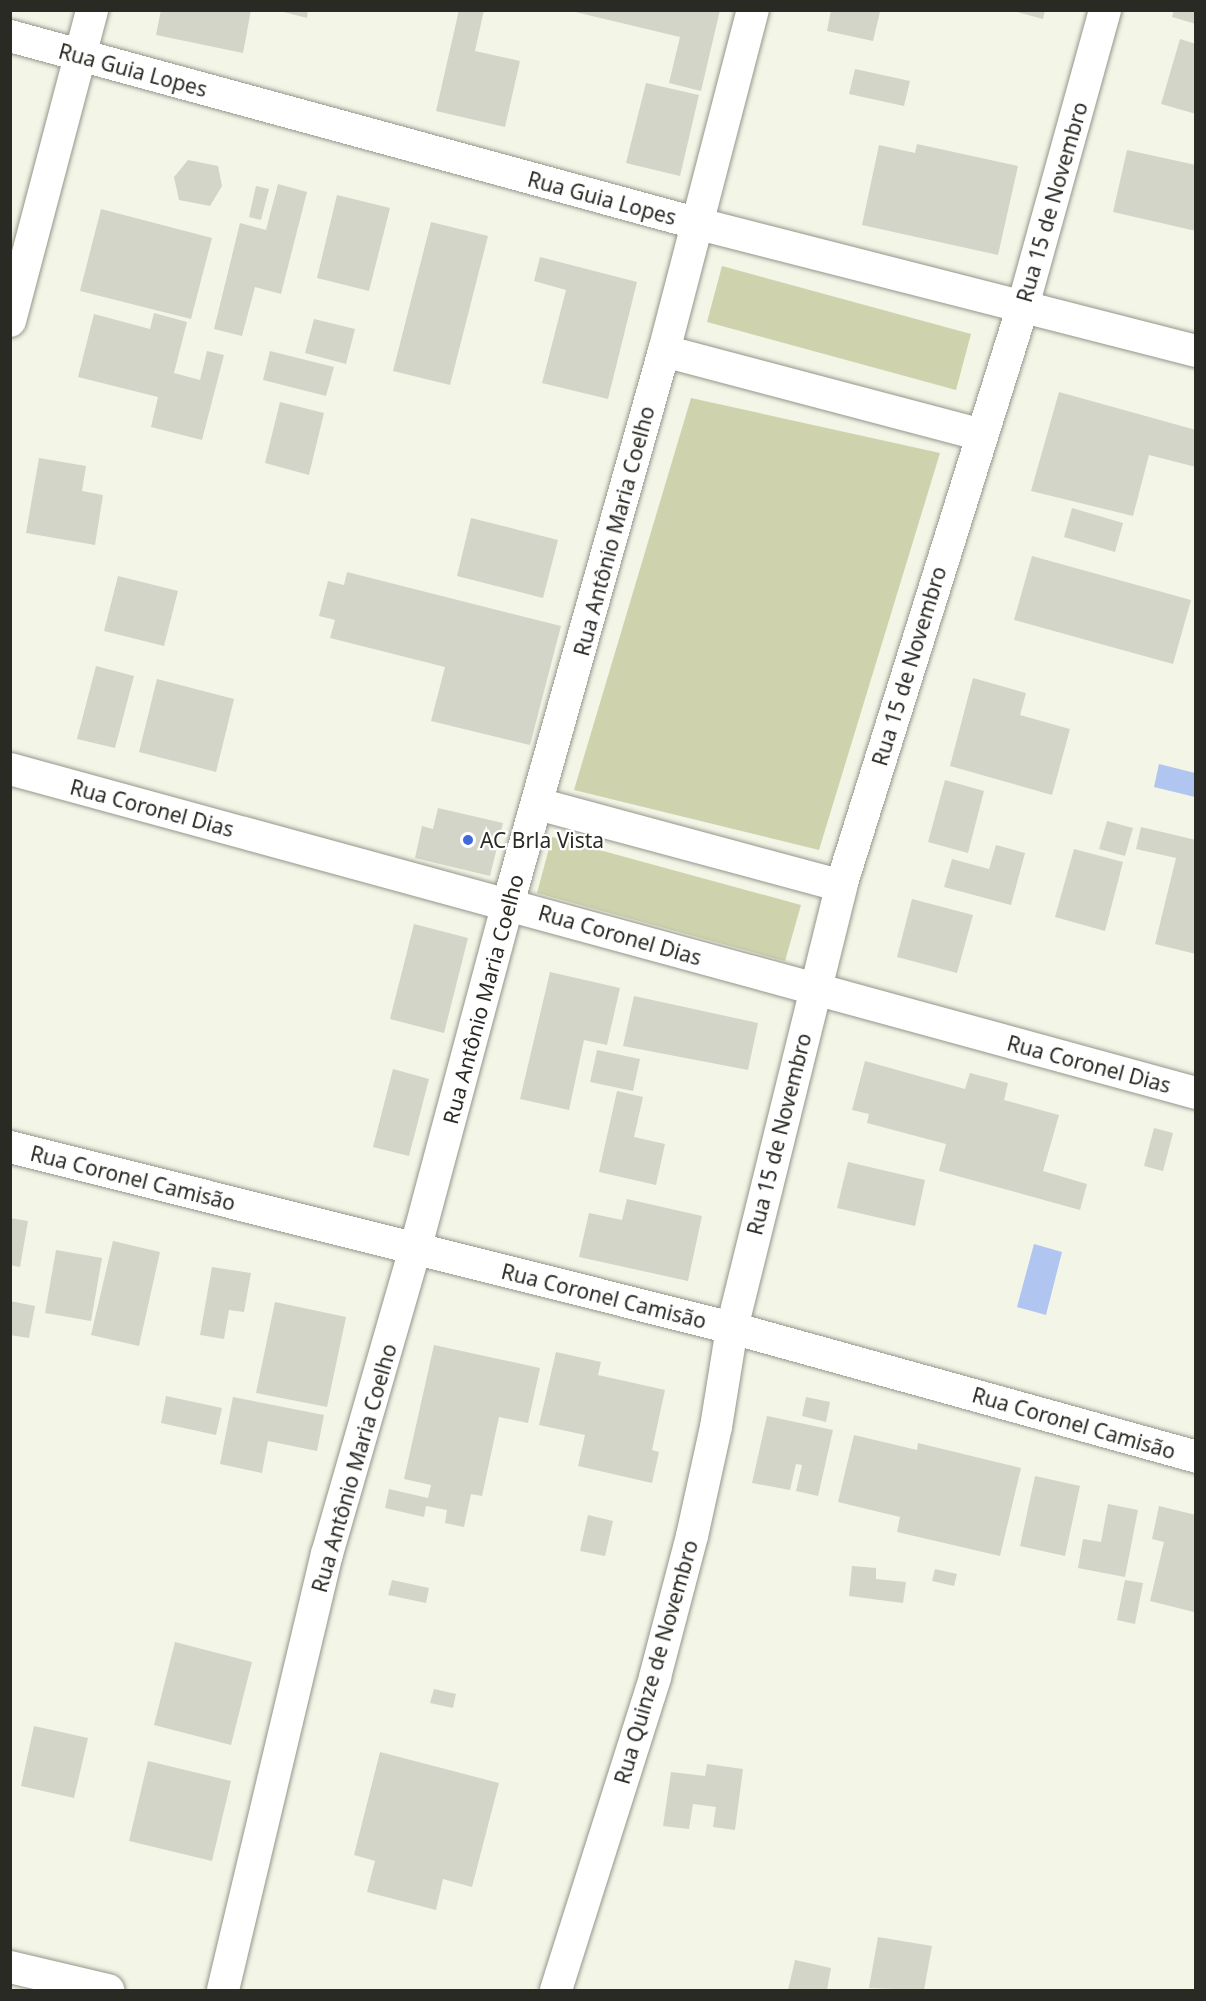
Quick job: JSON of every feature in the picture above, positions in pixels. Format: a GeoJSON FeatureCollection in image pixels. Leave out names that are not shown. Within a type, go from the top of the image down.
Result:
{"type":"FeatureCollection","features":[{"type":"Feature","properties":{"kind":"street"},"geometry":{"type":"LineString","coordinates":[[10,321],[92,10]]}},
{"type":"Feature","properties":{"kind":"street","name":"Rua Antônio Maria Coelho"},"geometry":{"type":"LineString","coordinates":[[223,1990],[327,1554],[416,1250],[508,904],[538,804],[699,224],[753,10]]}},
{"type":"Feature","properties":{"kind":"street","name":"Rua 15 de Novembro"},"geometry":{"type":"LineString","coordinates":[[732,1328],[841,886],[1023,306],[1105,10]]}},
{"type":"Feature","properties":{"kind":"street","name":"Rua Guia Lopes"},"geometry":{"type":"LineString","coordinates":[[10,36],[699,224],[1196,351]]}},
{"type":"Feature","properties":{"kind":"street"},"geometry":{"type":"LineString","coordinates":[[664,351],[981,435]]}},
{"type":"Feature","properties":{"kind":"street","name":"Rua Coronel Dias"},"geometry":{"type":"LineString","coordinates":[[10,769],[1196,1093]]}},
{"type":"Feature","properties":{"kind":"street"},"geometry":{"type":"LineString","coordinates":[[538,804],[841,886]]}},
{"type":"Feature","properties":{"kind":"street","name":"Rua Coronel Camisão"},"geometry":{"type":"LineString","coordinates":[[10,1147],[732,1328],[1196,1457]]}},
{"type":"Feature","properties":{"kind":"street","name":"Rua Quinze de Novembro"},"geometry":{"type":"LineString","coordinates":[[556,1990],[655,1677],[709,1460],[732,1328]]}},
{"type":"Feature","properties":{"kind":"street"},"geometry":{"type":"LineString","coordinates":[[10,1967],[108,1990]]}},
{"type":"Feature","properties":{"kind":"green space"},"geometry":{"type":"Polygon","coordinates":[[[722,266],[971,334],[956,390],[707,322],[722,266]]]}},
{"type":"Feature","properties":{"kind":"green space"},"geometry":{"type":"Polygon","coordinates":[[[691,398],[940,453],[819,850],[574,790],[691,398]]]}},
{"type":"Feature","properties":{"kind":"green space"},"geometry":{"type":"Polygon","coordinates":[[[552,837],[801,905],[785,961],[537,893],[552,837]]]}},
{"type":"Feature","properties":{"kind":"water"},"geometry":{"type":"Polygon","coordinates":[[[1159,764],[1195,773],[1195,797],[1154,787],[1159,764]]]}},
{"type":"Feature","properties":{"kind":"water"},"geometry":{"type":"Polygon","coordinates":[[[1034,1244],[1062,1252],[1046,1315],[1017,1307],[1034,1244]]]}},
{"type":"Feature","properties":{"kind":"building"},"geometry":{"type":"Polygon","coordinates":[[[161,10],[251,10],[243,53],[156,35],[161,10]]]}},
{"type":"Feature","properties":{"kind":"building"},"geometry":{"type":"Polygon","coordinates":[[[276,10],[308,10],[307,18],[276,10]]]}},
{"type":"Feature","properties":{"kind":"building"},"geometry":{"type":"Polygon","coordinates":[[[459,10],[484,10],[475,51],[520,61],[505,127],[436,111],[459,10]]]}},
{"type":"Feature","properties":{"kind":"building"},"geometry":{"type":"Polygon","coordinates":[[[720,10],[701,91],[669,83],[680,37],[571,11],[720,10]]]}},
{"type":"Feature","properties":{"kind":"building"},"geometry":{"type":"Polygon","coordinates":[[[831,10],[880,12],[873,41],[827,31],[831,10]]]}},
{"type":"Feature","properties":{"kind":"building"},"geometry":{"type":"Polygon","coordinates":[[[1009,10],[1045,10],[1043,19],[1009,10]]]}},
{"type":"Feature","properties":{"kind":"building"},"geometry":{"type":"Polygon","coordinates":[[[1174,10],[1196,10],[1196,24],[1172,17],[1174,10]]]}},
{"type":"Feature","properties":{"kind":"building"},"geometry":{"type":"Polygon","coordinates":[[[1180,39],[1196,44],[1196,114],[1161,104],[1180,39]]]}},
{"type":"Feature","properties":{"kind":"building"},"geometry":{"type":"Polygon","coordinates":[[[855,69],[910,81],[904,106],[849,94],[855,69]]]}},
{"type":"Feature","properties":{"kind":"building"},"geometry":{"type":"Polygon","coordinates":[[[646,83],[699,95],[680,176],[626,163],[646,83]]]}},
{"type":"Feature","properties":{"kind":"building"},"geometry":{"type":"Polygon","coordinates":[[[917,144],[1018,166],[998,255],[862,225],[879,145],[915,153],[917,144]]]}},
{"type":"Feature","properties":{"kind":"building"},"geometry":{"type":"Polygon","coordinates":[[[1127,150],[1196,165],[1196,231],[1113,212],[1127,150]]]}},
{"type":"Feature","properties":{"kind":"building"},"geometry":{"type":"Polygon","coordinates":[[[188,160],[218,166],[222,186],[210,206],[179,200],[174,177],[188,160]]]}},
{"type":"Feature","properties":{"kind":"building"},"geometry":{"type":"Polygon","coordinates":[[[278,184],[307,192],[281,294],[255,287],[242,336],[214,329],[240,223],[266,230],[278,184]]]}},
{"type":"Feature","properties":{"kind":"building"},"geometry":{"type":"Polygon","coordinates":[[[256,186],[269,189],[261,220],[249,217],[256,186]]]}},
{"type":"Feature","properties":{"kind":"building"},"geometry":{"type":"Polygon","coordinates":[[[337,195],[390,208],[369,291],[317,278],[337,195]]]}},
{"type":"Feature","properties":{"kind":"building"},"geometry":{"type":"Polygon","coordinates":[[[101,209],[212,238],[191,319],[80,291],[101,209]]]}},
{"type":"Feature","properties":{"kind":"building"},"geometry":{"type":"Polygon","coordinates":[[[431,222],[488,236],[450,385],[393,371],[431,222]]]}},
{"type":"Feature","properties":{"kind":"building"},"geometry":{"type":"Polygon","coordinates":[[[540,257],[637,282],[608,399],[542,383],[566,290],[534,281],[540,257]]]}},
{"type":"Feature","properties":{"kind":"building"},"geometry":{"type":"Polygon","coordinates":[[[154,313],[187,322],[174,373],[200,380],[207,351],[224,355],[202,440],[151,427],[158,397],[78,377],[94,314],[150,329],[154,313]]]}},
{"type":"Feature","properties":{"kind":"building"},"geometry":{"type":"Polygon","coordinates":[[[314,319],[355,329],[346,364],[305,353],[314,319]]]}},
{"type":"Feature","properties":{"kind":"building"},"geometry":{"type":"Polygon","coordinates":[[[270,351],[334,367],[326,396],[263,380],[270,351]]]}},
{"type":"Feature","properties":{"kind":"building"},"geometry":{"type":"Polygon","coordinates":[[[1059,392],[1196,430],[1196,467],[1149,455],[1133,516],[1031,491],[1059,392]]]}},
{"type":"Feature","properties":{"kind":"building"},"geometry":{"type":"Polygon","coordinates":[[[280,402],[324,413],[309,475],[265,463],[280,402]]]}},
{"type":"Feature","properties":{"kind":"building"},"geometry":{"type":"Polygon","coordinates":[[[39,458],[86,466],[82,491],[103,495],[95,545],[26,533],[39,458]]]}},
{"type":"Feature","properties":{"kind":"building"},"geometry":{"type":"Polygon","coordinates":[[[1072,508],[1123,523],[1115,552],[1064,537],[1072,508]]]}},
{"type":"Feature","properties":{"kind":"building"},"geometry":{"type":"Polygon","coordinates":[[[471,518],[558,540],[543,598],[457,576],[471,518]]]}},
{"type":"Feature","properties":{"kind":"building"},"geometry":{"type":"Polygon","coordinates":[[[1032,556],[1191,600],[1173,664],[1014,620],[1032,556]]]}},
{"type":"Feature","properties":{"kind":"building"},"geometry":{"type":"Polygon","coordinates":[[[347,572],[561,626],[530,745],[431,721],[445,667],[330,638],[335,620],[319,616],[328,581],[344,585],[347,572]]]}},
{"type":"Feature","properties":{"kind":"building"},"geometry":{"type":"Polygon","coordinates":[[[118,576],[178,591],[164,646],[104,631],[118,576]]]}},
{"type":"Feature","properties":{"kind":"building"},"geometry":{"type":"Polygon","coordinates":[[[96,666],[134,676],[115,748],[77,739],[96,666]]]}},
{"type":"Feature","properties":{"kind":"building"},"geometry":{"type":"Polygon","coordinates":[[[973,678],[1026,693],[1020,715],[1070,729],[1052,795],[950,766],[973,678]]]}},
{"type":"Feature","properties":{"kind":"building"},"geometry":{"type":"Polygon","coordinates":[[[157,679],[234,699],[216,772],[139,752],[157,679]]]}},
{"type":"Feature","properties":{"kind":"building"},"geometry":{"type":"Polygon","coordinates":[[[945,780],[984,791],[968,853],[928,842],[945,780]]]}},
{"type":"Feature","properties":{"kind":"building"},"geometry":{"type":"Polygon","coordinates":[[[438,808],[503,823],[490,876],[415,858],[422,826],[433,829],[438,808]]]}},
{"type":"Feature","properties":{"kind":"building"},"geometry":{"type":"Polygon","coordinates":[[[1107,821],[1133,828],[1125,856],[1099,849],[1107,821]]]}},
{"type":"Feature","properties":{"kind":"building"},"geometry":{"type":"Polygon","coordinates":[[[1141,827],[1196,840],[1196,954],[1155,944],[1176,858],[1136,849],[1141,827]]]}},
{"type":"Feature","properties":{"kind":"building"},"geometry":{"type":"Polygon","coordinates":[[[996,845],[1025,853],[1011,905],[944,887],[952,859],[989,869],[996,845]]]}},
{"type":"Feature","properties":{"kind":"building"},"geometry":{"type":"Polygon","coordinates":[[[1074,849],[1123,862],[1105,931],[1055,917],[1074,849]]]}},
{"type":"Feature","properties":{"kind":"building"},"geometry":{"type":"Polygon","coordinates":[[[912,899],[973,915],[957,973],[897,957],[912,899]]]}},
{"type":"Feature","properties":{"kind":"building"},"geometry":{"type":"Polygon","coordinates":[[[414,924],[468,938],[444,1033],[390,1019],[414,924]]]}},
{"type":"Feature","properties":{"kind":"building"},"geometry":{"type":"Polygon","coordinates":[[[550,972],[620,988],[607,1045],[584,1040],[569,1110],[520,1099],[550,972]]]}},
{"type":"Feature","properties":{"kind":"building"},"geometry":{"type":"Polygon","coordinates":[[[634,996],[758,1023],[748,1070],[623,1046],[634,996]]]}},
{"type":"Feature","properties":{"kind":"building"},"geometry":{"type":"Polygon","coordinates":[[[597,1050],[640,1059],[633,1091],[590,1082],[597,1050]]]}},
{"type":"Feature","properties":{"kind":"building"},"geometry":{"type":"Polygon","coordinates":[[[865,1061],[965,1089],[970,1073],[1008,1083],[1004,1100],[1059,1115],[1043,1171],[1087,1184],[1080,1210],[939,1171],[946,1144],[867,1123],[869,1114],[852,1110],[865,1061]]]}},
{"type":"Feature","properties":{"kind":"building"},"geometry":{"type":"Polygon","coordinates":[[[393,1069],[429,1079],[409,1156],[373,1147],[393,1069]]]}},
{"type":"Feature","properties":{"kind":"building"},"geometry":{"type":"Polygon","coordinates":[[[617,1091],[643,1097],[634,1137],[665,1144],[656,1185],[599,1172],[617,1091]]]}},
{"type":"Feature","properties":{"kind":"building"},"geometry":{"type":"Polygon","coordinates":[[[1154,1128],[1173,1133],[1163,1171],[1144,1166],[1154,1128]]]}},
{"type":"Feature","properties":{"kind":"building"},"geometry":{"type":"Polygon","coordinates":[[[848,1162],[925,1180],[915,1226],[837,1208],[848,1162]]]}},
{"type":"Feature","properties":{"kind":"building"},"geometry":{"type":"Polygon","coordinates":[[[627,1199],[702,1216],[688,1281],[579,1257],[589,1213],[622,1220],[627,1199]]]}},
{"type":"Feature","properties":{"kind":"building"},"geometry":{"type":"Polygon","coordinates":[[[10,1218],[28,1221],[20,1267],[10,1265],[10,1218]]]}},
{"type":"Feature","properties":{"kind":"building"},"geometry":{"type":"Polygon","coordinates":[[[113,1241],[160,1252],[139,1346],[91,1335],[113,1241]]]}},
{"type":"Feature","properties":{"kind":"building"},"geometry":{"type":"Polygon","coordinates":[[[56,1250],[102,1258],[91,1321],[45,1313],[56,1250]]]}},
{"type":"Feature","properties":{"kind":"building"},"geometry":{"type":"Polygon","coordinates":[[[212,1267],[251,1273],[244,1312],[229,1310],[224,1339],[200,1335],[212,1267]]]}},
{"type":"Feature","properties":{"kind":"building"},"geometry":{"type":"Polygon","coordinates":[[[10,1301],[35,1306],[29,1338],[10,1335],[10,1301]]]}},
{"type":"Feature","properties":{"kind":"building"},"geometry":{"type":"Polygon","coordinates":[[[275,1302],[346,1317],[327,1407],[256,1393],[275,1302]]]}},
{"type":"Feature","properties":{"kind":"building"},"geometry":{"type":"Polygon","coordinates":[[[434,1345],[540,1368],[528,1423],[499,1417],[482,1496],[471,1494],[464,1527],[445,1523],[447,1510],[426,1506],[424,1517],[385,1508],[389,1489],[428,1498],[431,1485],[404,1479],[434,1345]]]}},
{"type":"Feature","properties":{"kind":"building"},"geometry":{"type":"Polygon","coordinates":[[[556,1352],[601,1362],[598,1375],[665,1390],[652,1450],[659,1452],[652,1483],[578,1466],[585,1435],[539,1425],[556,1352]]]}},
{"type":"Feature","properties":{"kind":"building"},"geometry":{"type":"Polygon","coordinates":[[[166,1396],[222,1408],[216,1435],[161,1423],[166,1396]]]}},
{"type":"Feature","properties":{"kind":"building"},"geometry":{"type":"Polygon","coordinates":[[[233,1397],[324,1415],[317,1451],[268,1441],[262,1473],[220,1464],[233,1397]]]}},
{"type":"Feature","properties":{"kind":"building"},"geometry":{"type":"Polygon","coordinates":[[[806,1397],[830,1402],[826,1422],[802,1416],[806,1397]]]}},
{"type":"Feature","properties":{"kind":"building"},"geometry":{"type":"Polygon","coordinates":[[[767,1416],[833,1430],[818,1496],[796,1491],[802,1465],[796,1464],[790,1490],[752,1483],[767,1416]]]}},
{"type":"Feature","properties":{"kind":"building"},"geometry":{"type":"Polygon","coordinates":[[[854,1435],[917,1450],[918,1443],[1021,1468],[1000,1556],[897,1532],[900,1517],[838,1502],[854,1435]]]}},
{"type":"Feature","properties":{"kind":"building"},"geometry":{"type":"Polygon","coordinates":[[[1035,1476],[1080,1486],[1065,1556],[1020,1546],[1035,1476]]]}},
{"type":"Feature","properties":{"kind":"building"},"geometry":{"type":"Polygon","coordinates":[[[1108,1504],[1138,1510],[1125,1577],[1078,1568],[1083,1539],[1101,1542],[1108,1504]]]}},
{"type":"Feature","properties":{"kind":"building"},"geometry":{"type":"Polygon","coordinates":[[[1159,1506],[1196,1515],[1194,1612],[1150,1601],[1164,1542],[1152,1539],[1159,1506]]]}},
{"type":"Feature","properties":{"kind":"building"},"geometry":{"type":"Polygon","coordinates":[[[588,1515],[613,1521],[605,1556],[580,1551],[588,1515]]]}},
{"type":"Feature","properties":{"kind":"building"},"geometry":{"type":"Polygon","coordinates":[[[852,1566],[876,1568],[876,1579],[906,1582],[903,1603],[849,1596],[852,1566]]]}},
{"type":"Feature","properties":{"kind":"building"},"geometry":{"type":"Polygon","coordinates":[[[935,1569],[957,1574],[954,1586],[932,1581],[935,1569]]]}},
{"type":"Feature","properties":{"kind":"building"},"geometry":{"type":"Polygon","coordinates":[[[392,1580],[429,1588],[426,1603],[388,1595],[392,1580]]]}},
{"type":"Feature","properties":{"kind":"building"},"geometry":{"type":"Polygon","coordinates":[[[1125,1580],[1143,1583],[1135,1624],[1117,1620],[1125,1580]]]}},
{"type":"Feature","properties":{"kind":"building"},"geometry":{"type":"Polygon","coordinates":[[[175,1642],[252,1662],[231,1745],[154,1725],[175,1642]]]}},
{"type":"Feature","properties":{"kind":"building"},"geometry":{"type":"Polygon","coordinates":[[[434,1689],[456,1694],[453,1708],[430,1703],[434,1689]]]}},
{"type":"Feature","properties":{"kind":"building"},"geometry":{"type":"Polygon","coordinates":[[[34,1726],[88,1738],[74,1798],[21,1786],[34,1726]]]}},
{"type":"Feature","properties":{"kind":"building"},"geometry":{"type":"Polygon","coordinates":[[[380,1752],[499,1783],[472,1887],[443,1879],[436,1910],[367,1892],[375,1861],[354,1855],[380,1752]]]}},
{"type":"Feature","properties":{"kind":"building"},"geometry":{"type":"Polygon","coordinates":[[[148,1761],[231,1781],[212,1861],[129,1841],[148,1761]]]}},
{"type":"Feature","properties":{"kind":"building"},"geometry":{"type":"Polygon","coordinates":[[[707,1764],[743,1769],[735,1830],[713,1827],[716,1807],[693,1804],[689,1829],[663,1826],[671,1772],[705,1776],[707,1764]]]}},
{"type":"Feature","properties":{"kind":"building"},"geometry":{"type":"Polygon","coordinates":[[[878,1937],[932,1946],[924,1990],[869,1988],[878,1937]]]}},
{"type":"Feature","properties":{"kind":"building"},"geometry":{"type":"Polygon","coordinates":[[[795,1960],[831,1968],[827,1990],[788,1990],[795,1960]]]}},
{"type":"Feature","properties":{"kind":"place","name":"AC Brla Vista"},"geometry":{"type":"Point","coordinates":[468,840]}}]}
